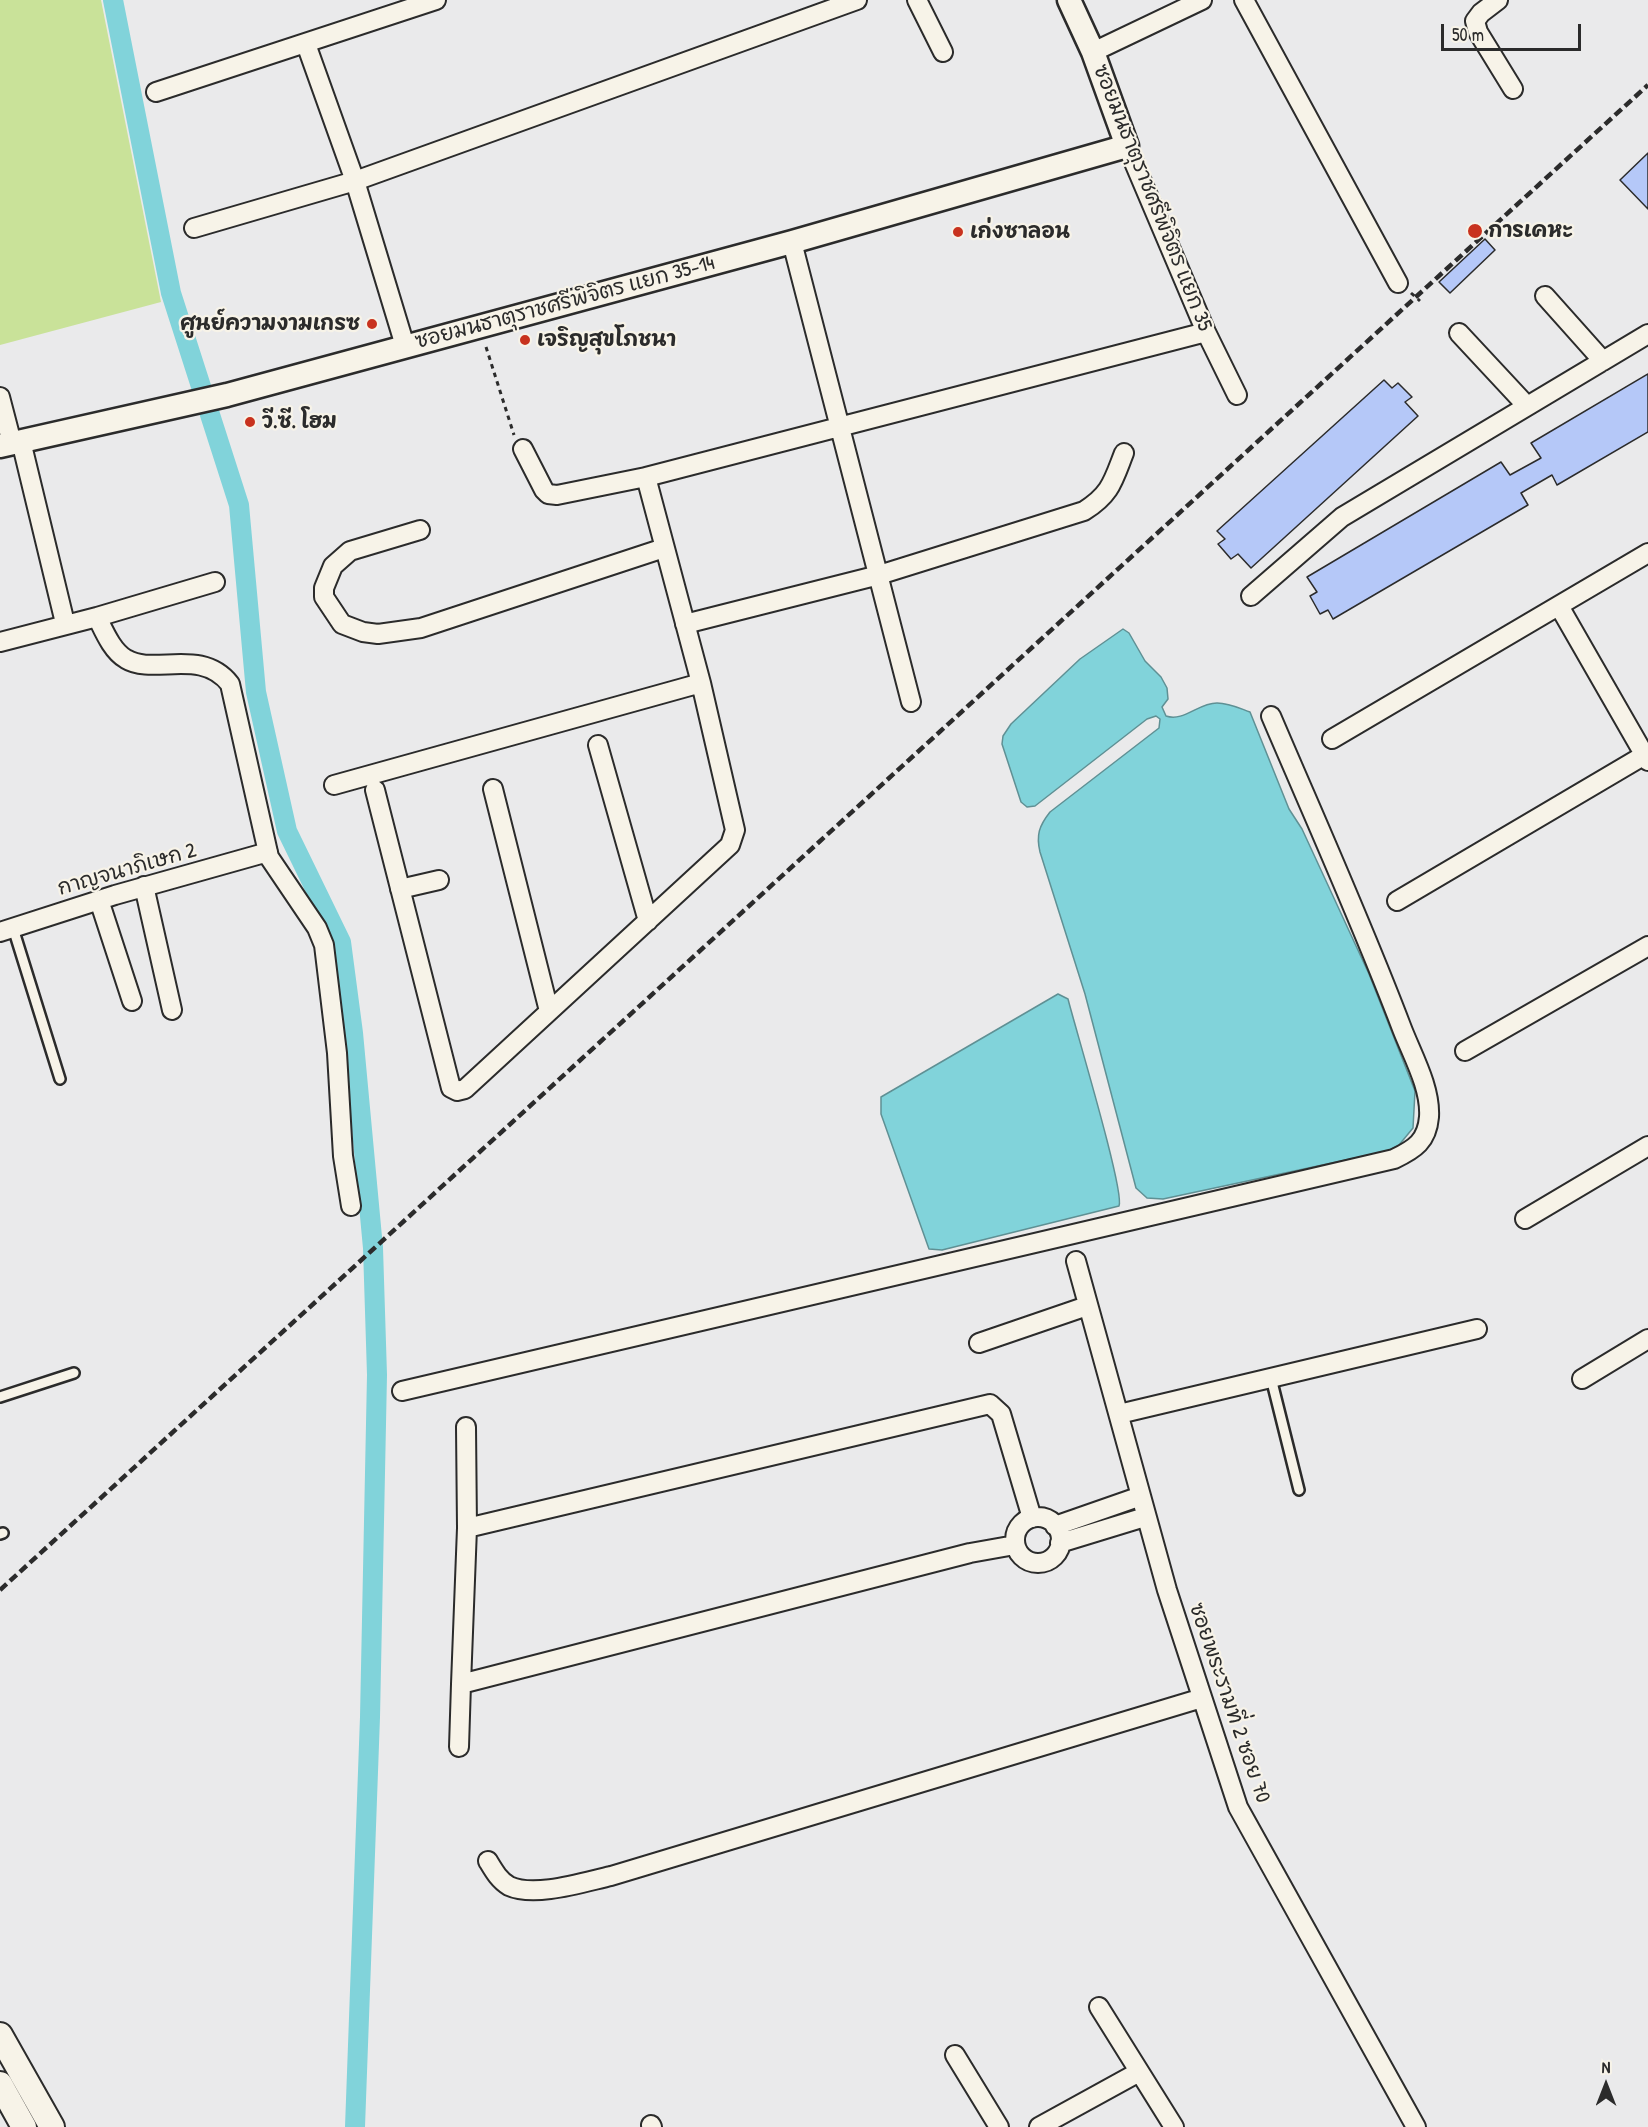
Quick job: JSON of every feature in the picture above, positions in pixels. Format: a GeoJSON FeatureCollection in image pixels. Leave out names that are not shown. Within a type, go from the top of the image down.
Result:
{"type":"FeatureCollection","features":[{"type":"Feature","properties":{"kind":"main road"},"geometry":{"type":"LineString","coordinates":[[0,2035],[52,2127]]}},
{"type":"Feature","properties":{"kind":"main road"},"geometry":{"type":"LineString","coordinates":[[0,2084],[24,2127]]}},
{"type":"Feature","properties":{"kind":"street"},"geometry":{"type":"LineString","coordinates":[[194,228],[355,181],[857,0]]}},
{"type":"Feature","properties":{"kind":"street"},"geometry":{"type":"LineString","coordinates":[[917,0],[943,51]]}},
{"type":"Feature","properties":{"kind":"street","name":"ซอยมนธาตุราชศรีพิจิตร แยก 35"},"geometry":{"type":"LineString","coordinates":[[1069,0],[1093,52],[1127,146],[1206,332],[1237,395]]}},
{"type":"Feature","properties":{"kind":"street"},"geometry":{"type":"LineString","coordinates":[[1093,52],[1202,0]]}},
{"type":"Feature","properties":{"kind":"street"},"geometry":{"type":"LineString","coordinates":[[1244,0],[1398,283]]}},
{"type":"Feature","properties":{"kind":"street"},"geometry":{"type":"LineString","coordinates":[[1498,0],[1480,13],[1475,21],[1478,32],[1513,89]]}},
{"type":"Feature","properties":{"kind":"street"},"geometry":{"type":"LineString","coordinates":[[156,92],[431,1]]}},
{"type":"Feature","properties":{"kind":"street"},"geometry":{"type":"LineString","coordinates":[[306,44],[355,181],[405,346]]}},
{"type":"Feature","properties":{"kind":"street","name":"ซอยมนธาตุราชศรีพิจิตร แยก 35-14"},"geometry":{"type":"LineString","coordinates":[[11,443],[227,395],[792,242],[1127,146]]}},
{"type":"Feature","properties":{"kind":"street"},"geometry":{"type":"LineString","coordinates":[[792,242],[911,702]]}},
{"type":"Feature","properties":{"kind":"street"},"geometry":{"type":"LineString","coordinates":[[1545,296],[1603,361]]}},
{"type":"Feature","properties":{"kind":"street"},"geometry":{"type":"LineString","coordinates":[[519,445],[548,494],[646,477],[1206,332]]}},
{"type":"Feature","properties":{"kind":"street"},"geometry":{"type":"LineString","coordinates":[[1459,333],[1527,406]]}},
{"type":"Feature","properties":{"kind":"street"},"geometry":{"type":"LineString","coordinates":[[1251,596],[1342,517],[1648,334]]}},
{"type":"Feature","properties":{"kind":"street"},"geometry":{"type":"LineString","coordinates":[[0,397],[11,443],[65,624]]}},
{"type":"Feature","properties":{"kind":"street"},"geometry":{"type":"LineString","coordinates":[[686,624],[879,574],[1084,511],[1106,496],[1124,453]]}},
{"type":"Feature","properties":{"kind":"street"},"geometry":{"type":"LineString","coordinates":[[375,790],[451,1088],[457,1091],[465,1089],[730,845],[735,830],[701,683],[646,477]]}},
{"type":"Feature","properties":{"kind":"street"},"geometry":{"type":"LineString","coordinates":[[420,530],[350,551],[333,566],[324,588],[324,597],[342,624],[378,634],[421,628],[664,548]]}},
{"type":"Feature","properties":{"kind":"street"},"geometry":{"type":"LineString","coordinates":[[1332,739],[1648,553]]}},
{"type":"Feature","properties":{"kind":"street"},"geometry":{"type":"LineString","coordinates":[[0,642],[97,617],[215,582]]}},
{"type":"Feature","properties":{"kind":"street"},"geometry":{"type":"LineString","coordinates":[[1397,901],[1647,757],[1559,606]]}},
{"type":"Feature","properties":{"kind":"street"},"geometry":{"type":"LineString","coordinates":[[97,617],[116,650],[125,659],[145,663],[191,663],[212,670],[230,684],[268,852],[317,928],[324,945],[337,1053],[343,1156],[351,1206]]}},
{"type":"Feature","properties":{"kind":"street"},"geometry":{"type":"LineString","coordinates":[[334,785],[701,683]]}},
{"type":"Feature","properties":{"kind":"street"},"geometry":{"type":"LineString","coordinates":[[402,1391],[1394,1159],[1417,1148],[1426,1134],[1429,1115],[1423,1083],[1388,992],[1271,716]]}},
{"type":"Feature","properties":{"kind":"street"},"geometry":{"type":"LineString","coordinates":[[598,745],[648,921]]}},
{"type":"Feature","properties":{"kind":"street"},"geometry":{"type":"LineString","coordinates":[[493,789],[549,1011]]}},
{"type":"Feature","properties":{"kind":"street","name":"กาญจนาภิเษก 2"},"geometry":{"type":"LineString","coordinates":[[7,930],[144,886],[268,852]]}},
{"type":"Feature","properties":{"kind":"street"},"geometry":{"type":"LineString","coordinates":[[400,889],[440,880]]}},
{"type":"Feature","properties":{"kind":"street"},"geometry":{"type":"LineString","coordinates":[[144,886],[172,1010]]}},
{"type":"Feature","properties":{"kind":"street"},"geometry":{"type":"LineString","coordinates":[[99,900],[132,1001]]}},
{"type":"Feature","properties":{"kind":"street"},"geometry":{"type":"LineString","coordinates":[[1465,1051],[1648,946]]}},
{"type":"Feature","properties":{"kind":"street"},"geometry":{"type":"LineString","coordinates":[[1525,1219],[1648,1146]]}},
{"type":"Feature","properties":{"kind":"street","name":"ซอยพระรามที่ 2 ซอย 70"},"geometry":{"type":"LineString","coordinates":[[1076,1261],[1145,1517],[1238,1807],[1416,2127]]}},
{"type":"Feature","properties":{"kind":"street"},"geometry":{"type":"LineString","coordinates":[[979,1343],[1087,1306]]}},
{"type":"Feature","properties":{"kind":"street"},"geometry":{"type":"LineString","coordinates":[[1119,1414],[1477,1329]]}},
{"type":"Feature","properties":{"kind":"street"},"geometry":{"type":"LineString","coordinates":[[1582,1379],[1648,1339]]}},
{"type":"Feature","properties":{"kind":"street"},"geometry":{"type":"LineString","coordinates":[[467,1528],[990,1404],[1001,1414],[1032,1518]]}},
{"type":"Feature","properties":{"kind":"street"},"geometry":{"type":"LineString","coordinates":[[459,1747],[467,1528],[466,1427]]}},
{"type":"Feature","properties":{"kind":"street"},"geometry":{"type":"LineString","coordinates":[[1058,1534],[1141,1496]]}},
{"type":"Feature","properties":{"kind":"street"},"geometry":{"type":"LineString","coordinates":[[1058,1534],[1145,1517]]}},
{"type":"Feature","properties":{"kind":"street"},"geometry":{"type":"LineString","coordinates":[[1032,1518],[1045,1518],[1058,1534],[1054,1556],[1042,1562],[1035,1563],[1022,1557],[1016,1545],[1015,1538],[1020,1525],[1032,1518]]}},
{"type":"Feature","properties":{"kind":"street"},"geometry":{"type":"LineString","coordinates":[[461,1684],[970,1553],[1016,1545]]}},
{"type":"Feature","properties":{"kind":"street"},"geometry":{"type":"LineString","coordinates":[[488,1861],[497,1876],[507,1885],[522,1890],[573,1885],[611,1876],[1202,1698]]}},
{"type":"Feature","properties":{"kind":"street"},"geometry":{"type":"LineString","coordinates":[[1099,2007],[1174,2127]]}},
{"type":"Feature","properties":{"kind":"street"},"geometry":{"type":"LineString","coordinates":[[955,2055],[999,2127]]}},
{"type":"Feature","properties":{"kind":"street"},"geometry":{"type":"LineString","coordinates":[[1039,2127],[1139,2072]]}},
{"type":"Feature","properties":{"kind":"lane"},"geometry":{"type":"LineString","coordinates":[[7,930],[60,1079]]}},
{"type":"Feature","properties":{"kind":"lane"},"geometry":{"type":"LineString","coordinates":[[0,1397],[74,1373]]}},
{"type":"Feature","properties":{"kind":"lane"},"geometry":{"type":"LineString","coordinates":[[1271,1378],[1299,1490]]}},
{"type":"Feature","properties":{"kind":"path"},"geometry":{"type":"LineString","coordinates":[[479,326],[519,445]]}},
{"type":"Feature","properties":{"kind":"green space"},"geometry":{"type":"Polygon","coordinates":[[[0,0],[101,0],[161,302],[0,345],[0,0]]]}},
{"type":"Feature","properties":{"kind":"water"},"geometry":{"type":"Polygon","coordinates":[[[1123,629],[1129,633],[1145,661],[1161,677],[1167,688],[1168,699],[1162,707],[1166,716],[1185,715],[1217,703],[1250,712],[1289,809],[1302,829],[1369,974],[1415,1091],[1413,1128],[1399,1145],[1388,1151],[1163,1199],[1147,1198],[1136,1188],[1085,994],[1038,841],[1041,826],[1050,812],[1159,728],[1160,719],[1156,716],[1147,719],[1035,806],[1027,807],[1021,802],[1002,744],[1003,736],[1011,724],[1080,659],[1123,629]]]}},
{"type":"Feature","properties":{"kind":"water"},"geometry":{"type":"Polygon","coordinates":[[[1058,994],[1068,999],[1115,1172],[1119,1206],[942,1250],[929,1249],[881,1114],[881,1097],[1058,994]]]}},
{"type":"Feature","properties":{"kind":"building"},"geometry":{"type":"Polygon","coordinates":[[[1648,153],[1648,209],[1620,180],[1648,153]]]}},
{"type":"Feature","properties":{"kind":"building"},"geometry":{"type":"Polygon","coordinates":[[[1485,239],[1495,250],[1450,293],[1439,282],[1485,239]]]}},
{"type":"Feature","properties":{"kind":"building"},"geometry":{"type":"Polygon","coordinates":[[[1648,374],[1648,432],[1557,485],[1552,475],[1521,493],[1528,505],[1333,619],[1328,610],[1320,614],[1310,596],[1317,592],[1307,577],[1501,462],[1510,475],[1541,458],[1531,443],[1648,374]]]}},
{"type":"Feature","properties":{"kind":"building"},"geometry":{"type":"Polygon","coordinates":[[[1384,380],[1392,388],[1398,383],[1412,397],[1405,402],[1418,416],[1251,568],[1238,554],[1231,559],[1218,544],[1225,539],[1217,531],[1384,380]]]}},
{"type":"Feature","properties":{"kind":"waterway"},"geometry":{"type":"LineString","coordinates":[[113,0],[171,293],[239,505],[256,692],[287,831],[341,942],[353,1033],[373,1248],[377,1375],[370,1717],[355,2127]]}},
{"type":"Feature","properties":{"kind":"railway"},"geometry":{"type":"LineString","coordinates":[[0,1590],[1648,85]]}},
{"type":"Feature","properties":{"kind":"place","name":"การเคหะ"},"geometry":{"type":"Point","coordinates":[1475,231]}},
{"type":"Feature","properties":{"kind":"place","name":"เก่งซาลอน"},"geometry":{"type":"Point","coordinates":[958,232]}},
{"type":"Feature","properties":{"kind":"place","name":"ศูนย์ความงามเกรซ"},"geometry":{"type":"Point","coordinates":[372,324]}},
{"type":"Feature","properties":{"kind":"place","name":"เจริญสุขโภชนา"},"geometry":{"type":"Point","coordinates":[525,340]}},
{"type":"Feature","properties":{"kind":"place","name":"วี.ซี. โฮม"},"geometry":{"type":"Point","coordinates":[250,422]}}]}
